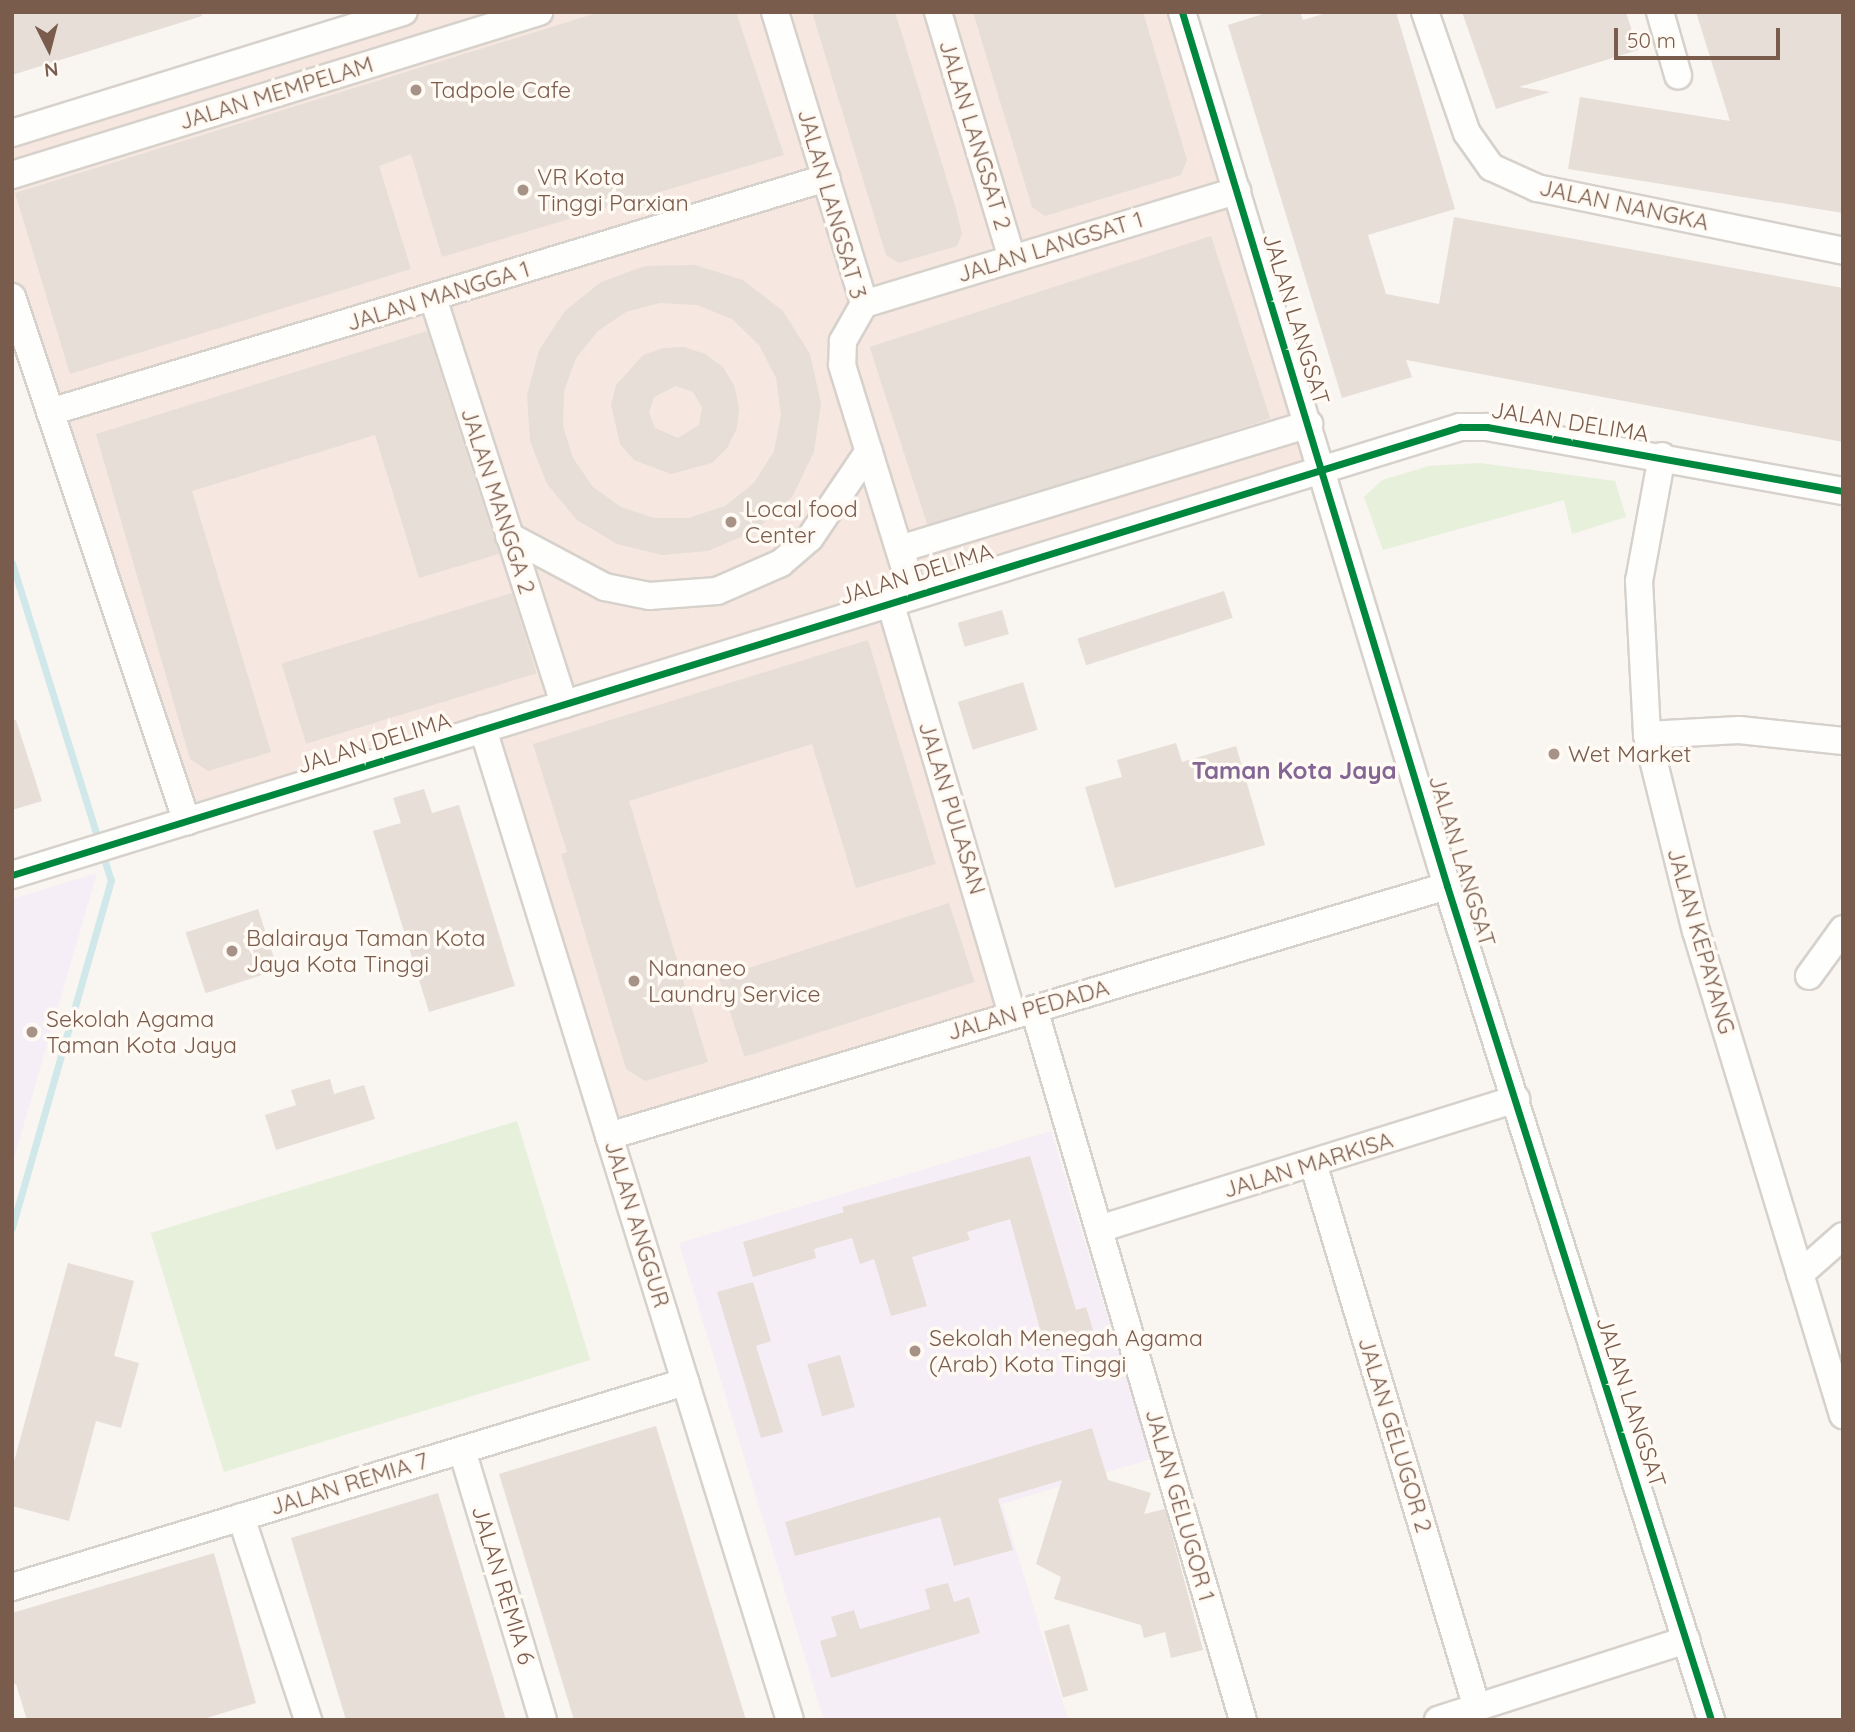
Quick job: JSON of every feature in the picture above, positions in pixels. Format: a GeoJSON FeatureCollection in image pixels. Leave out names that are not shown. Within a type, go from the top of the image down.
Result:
{"type":"FeatureCollection","features":[{"type":"Feature","properties":{"kind":"street","name":"JALAN MEMPELAM"},"geometry":{"type":"LineString","coordinates":[[12,133],[327,24],[404,12]]}},
{"type":"Feature","properties":{"kind":"street","name":"JALAN MEMPELAM"},"geometry":{"type":"LineString","coordinates":[[12,176],[539,12]]}},
{"type":"Feature","properties":{"kind":"street","name":"JALAN LANGSAT 3"},"geometry":{"type":"LineString","coordinates":[[775,12],[864,304],[843,341],[842,365],[900,550],[902,599]]}},
{"type":"Feature","properties":{"kind":"street","name":"JALAN LANGSAT 2"},"geometry":{"type":"LineString","coordinates":[[939,12],[1012,258]]}},
{"type":"Feature","properties":{"kind":"street","name":"JALAN NANGKA"},"geometry":{"type":"LineString","coordinates":[[1425,12],[1467,133],[1491,167],[1537,188],[1843,251]]}},
{"type":"Feature","properties":{"kind":"street"},"geometry":{"type":"LineString","coordinates":[[1660,12],[1678,75]]}},
{"type":"Feature","properties":{"kind":"street","name":"JALAN LANGSAT"},"geometry":{"type":"LineString","coordinates":[[1190,14],[1237,191],[1447,886],[1711,1720]]}},
{"type":"Feature","properties":{"kind":"street","name":"JALAN MANGGA 1"},"geometry":{"type":"LineString","coordinates":[[50,412],[826,178]]}},
{"type":"Feature","properties":{"kind":"street","name":"JALAN LANGSAT 1"},"geometry":{"type":"LineString","coordinates":[[864,304],[1237,191]]}},
{"type":"Feature","properties":{"kind":"street"},"geometry":{"type":"LineString","coordinates":[[12,297],[187,822]]}},
{"type":"Feature","properties":{"kind":"street","name":"JALAN MANGGA 2"},"geometry":{"type":"LineString","coordinates":[[433,298],[564,704]]}},
{"type":"Feature","properties":{"kind":"street","name":"JALAN DELIMA"},"geometry":{"type":"LineString","coordinates":[[900,550],[1309,424]]}},
{"type":"Feature","properties":{"kind":"street","name":"JALAN DELIMA"},"geometry":{"type":"LineString","coordinates":[[12,875],[1460,427],[1486,427],[1662,456],[1843,491]]}},
{"type":"Feature","properties":{"kind":"street"},"geometry":{"type":"LineString","coordinates":[[509,536],[605,587],[649,596],[718,592],[781,563],[810,538],[869,451]]}},
{"type":"Feature","properties":{"kind":"street","name":"JALAN KEPAYANG"},"geometry":{"type":"LineString","coordinates":[[1662,456],[1639,581],[1647,735],[1696,931],[1843,1415]]}},
{"type":"Feature","properties":{"kind":"street","name":"JALAN PULASAN"},"geometry":{"type":"LineString","coordinates":[[902,599],[1023,1012]]}},
{"type":"Feature","properties":{"kind":"street","name":"JALAN ANGGUR"},"geometry":{"type":"LineString","coordinates":[[483,729],[790,1720]]}},
{"type":"Feature","properties":{"kind":"street"},"geometry":{"type":"LineString","coordinates":[[1647,735],[1739,730],[1843,741]]}},
{"type":"Feature","properties":{"kind":"street","name":"JALAN PEDADA"},"geometry":{"type":"LineString","coordinates":[[609,1136],[1447,886]]}},
{"type":"Feature","properties":{"kind":"street"},"geometry":{"type":"LineString","coordinates":[[1808,976],[1843,929]]}},
{"type":"Feature","properties":{"kind":"street","name":"JALAN GELUGOR 1"},"geometry":{"type":"LineString","coordinates":[[1023,1012],[1099,1229],[1243,1720]]}},
{"type":"Feature","properties":{"kind":"street","name":"JALAN MARKISA"},"geometry":{"type":"LineString","coordinates":[[1099,1229],[1516,1100]]}},
{"type":"Feature","properties":{"kind":"street","name":"JALAN GELUGOR 2"},"geometry":{"type":"LineString","coordinates":[[1313,1163],[1476,1708]]}},
{"type":"Feature","properties":{"kind":"street"},"geometry":{"type":"LineString","coordinates":[[1800,1274],[1843,1236]]}},
{"type":"Feature","properties":{"kind":"street","name":"JALAN REMIA 7"},"geometry":{"type":"LineString","coordinates":[[12,1587],[685,1382]]}},
{"type":"Feature","properties":{"kind":"street","name":"JALAN REMIA 6"},"geometry":{"type":"LineString","coordinates":[[462,1450],[543,1720]]}},
{"type":"Feature","properties":{"kind":"street"},"geometry":{"type":"LineString","coordinates":[[241,1517],[308,1720]]}},
{"type":"Feature","properties":{"kind":"street"},"geometry":{"type":"LineString","coordinates":[[1438,1720],[1476,1708],[1515,1708],[1686,1640]]}},
{"type":"Feature","properties":{"kind":"shaded area"},"geometry":{"type":"Polygon","coordinates":[[[374,12],[1190,12],[1335,481],[902,613],[1023,1022],[599,1148],[475,745],[181,837],[12,319],[12,124],[374,12]]]}},
{"type":"Feature","properties":{"kind":"shaded area","name":"Sekolah Agama Taman Kota Jaya"},"geometry":{"type":"Polygon","coordinates":[[[97,873],[12,1165],[12,899],[97,873]]]}},
{"type":"Feature","properties":{"kind":"shaded area","name":"Sekolah Menegah Agama (Arab) Kota Tinggi"},"geometry":{"type":"Polygon","coordinates":[[[1051,1131],[1151,1459],[1002,1504],[1068,1720],[824,1720],[679,1243],[1051,1131]]]}},
{"type":"Feature","properties":{"kind":"green space"},"geometry":{"type":"Polygon","coordinates":[[[1480,463],[1615,481],[1626,517],[1572,534],[1564,500],[1383,550],[1364,497],[1382,480],[1429,466],[1480,463]]]}},
{"type":"Feature","properties":{"kind":"green space"},"geometry":{"type":"Polygon","coordinates":[[[517,1121],[590,1360],[224,1472],[151,1233],[517,1121]]]}},
{"type":"Feature","properties":{"kind":"building"},"geometry":{"type":"Polygon","coordinates":[[[12,12],[201,12],[202,16],[12,75],[12,12]]]}},
{"type":"Feature","properties":{"kind":"building"},"geometry":{"type":"Polygon","coordinates":[[[600,12],[736,12],[784,155],[442,257],[411,154],[379,166],[411,269],[70,374],[15,193],[600,12]]]}},
{"type":"Feature","properties":{"kind":"building"},"geometry":{"type":"Polygon","coordinates":[[[812,12],[895,12],[956,209],[962,234],[957,246],[899,263],[886,255],[812,12]]]}},
{"type":"Feature","properties":{"kind":"building"},"geometry":{"type":"Polygon","coordinates":[[[973,12],[1143,12],[1187,160],[1181,175],[1045,216],[1032,207],[973,12]]]}},
{"type":"Feature","properties":{"kind":"building"},"geometry":{"type":"Polygon","coordinates":[[[1269,12],[1300,12],[1303,20],[1330,12],[1396,12],[1455,209],[1368,235],[1386,294],[1439,304],[1454,217],[1843,288],[1843,442],[1406,360],[1412,377],[1342,398],[1228,25],[1269,12]]]}},
{"type":"Feature","properties":{"kind":"building"},"geometry":{"type":"Polygon","coordinates":[[[1462,12],[1626,12],[1638,50],[1519,87],[1550,92],[1496,109],[1462,12]]]}},
{"type":"Feature","properties":{"kind":"building"},"geometry":{"type":"Polygon","coordinates":[[[1696,12],[1843,12],[1843,213],[1568,169],[1580,97],[1730,121],[1696,12]]]}},
{"type":"Feature","properties":{"kind":"building"},"geometry":{"type":"Polygon","coordinates":[[[1211,236],[1270,419],[929,530],[870,347],[1211,236]]]}},
{"type":"Feature","properties":{"kind":"building"},"geometry":{"type":"Polygon","coordinates":[[[695,265],[743,280],[783,311],[810,354],[821,403],[814,452],[792,497],[755,531],[708,551],[662,555],[617,544],[577,520],[547,484],[530,441],[527,395],[539,350],[565,311],[601,282],[645,266],[695,265]],[[660,303],[626,312],[598,331],[576,358],[564,391],[563,426],[573,458],[593,487],[621,507],[654,518],[689,518],[725,506],[754,483],[774,451],[781,415],[776,378],[759,345],[732,319],[697,305],[660,303]]]}},
{"type":"Feature","properties":{"kind":"building"},"geometry":{"type":"Polygon","coordinates":[[[427,331],[499,554],[419,578],[375,435],[192,491],[271,752],[208,771],[190,759],[96,434],[427,331]]]}},
{"type":"Feature","properties":{"kind":"building"},"geometry":{"type":"Polygon","coordinates":[[[684,347],[705,354],[723,367],[734,385],[739,407],[737,428],[727,448],[712,463],[671,474],[634,460],[620,444],[611,405],[616,385],[643,355],[663,348],[684,347]],[[676,386],[654,397],[649,413],[655,428],[678,438],[699,425],[702,407],[693,392],[676,386]]]}},
{"type":"Feature","properties":{"kind":"building"},"geometry":{"type":"Polygon","coordinates":[[[1224,591],[1233,618],[1086,665],[1078,639],[1224,591]]]}},
{"type":"Feature","properties":{"kind":"building"},"geometry":{"type":"Polygon","coordinates":[[[512,593],[537,673],[306,744],[282,663],[512,593]]]}},
{"type":"Feature","properties":{"kind":"building"},"geometry":{"type":"Polygon","coordinates":[[[1002,610],[1009,634],[965,647],[958,623],[1002,610]]]}},
{"type":"Feature","properties":{"kind":"building"},"geometry":{"type":"Polygon","coordinates":[[[868,640],[936,864],[856,888],[812,744],[629,801],[708,1062],[645,1081],[626,1069],[561,854],[567,852],[533,744],[868,640]]]}},
{"type":"Feature","properties":{"kind":"building"},"geometry":{"type":"Polygon","coordinates":[[[1023,682],[1038,730],[973,750],[958,702],[1023,682]]]}},
{"type":"Feature","properties":{"kind":"building"},"geometry":{"type":"Polygon","coordinates":[[[16,720],[42,801],[12,810],[12,721],[16,720]]]}},
{"type":"Feature","properties":{"kind":"building"},"geometry":{"type":"Polygon","coordinates":[[[1176,743],[1182,762],[1236,746],[1265,845],[1115,888],[1085,787],[1122,777],[1117,760],[1176,743]]]}},
{"type":"Feature","properties":{"kind":"building"},"geometry":{"type":"Polygon","coordinates":[[[424,789],[432,813],[459,805],[515,986],[429,1012],[373,831],[401,823],[393,798],[424,789]]]}},
{"type":"Feature","properties":{"kind":"building"},"geometry":{"type":"Polygon","coordinates":[[[949,903],[975,982],[744,1057],[719,978],[949,903]]]}},
{"type":"Feature","properties":{"kind":"building","name":"Balairaya Taman Kota Jaya Kota Tinggi"},"geometry":{"type":"Polygon","coordinates":[[[258,909],[278,970],[205,993],[186,932],[258,909]]]}},
{"type":"Feature","properties":{"kind":"building"},"geometry":{"type":"Polygon","coordinates":[[[330,1079],[334,1094],[364,1085],[375,1119],[276,1150],[265,1115],[296,1105],[291,1090],[330,1079]]]}},
{"type":"Feature","properties":{"kind":"building"},"geometry":{"type":"Polygon","coordinates":[[[1030,1156],[1076,1310],[1086,1307],[1093,1330],[1069,1337],[1071,1344],[1046,1351],[1010,1219],[967,1232],[970,1240],[912,1257],[927,1306],[891,1316],[874,1259],[860,1264],[852,1238],[814,1249],[816,1258],[753,1277],[743,1242],[844,1212],[842,1207],[1030,1156]]]}},
{"type":"Feature","properties":{"kind":"building"},"geometry":{"type":"Polygon","coordinates":[[[68,1263],[134,1281],[114,1356],[139,1363],[121,1428],[96,1421],[69,1521],[12,1506],[12,1469],[68,1263]]]}},
{"type":"Feature","properties":{"kind":"building"},"geometry":{"type":"Polygon","coordinates":[[[753,1282],[771,1341],[756,1346],[783,1432],[761,1438],[717,1292],[753,1282]]]}},
{"type":"Feature","properties":{"kind":"building"},"geometry":{"type":"Polygon","coordinates":[[[840,1355],[855,1407],[822,1416],[807,1364],[840,1355]]]}},
{"type":"Feature","properties":{"kind":"building"},"geometry":{"type":"Polygon","coordinates":[[[656,1426],[746,1720],[574,1720],[499,1474],[656,1426]]]}},
{"type":"Feature","properties":{"kind":"building"},"geometry":{"type":"Polygon","coordinates":[[[1092,1428],[1108,1480],[1151,1493],[1144,1514],[1165,1509],[1203,1650],[1171,1658],[1165,1632],[1144,1638],[1141,1625],[1054,1599],[1061,1577],[1036,1564],[1062,1480],[998,1499],[1013,1550],[954,1566],[940,1517],[795,1556],[785,1522],[1092,1428]]]}},
{"type":"Feature","properties":{"kind":"building"},"geometry":{"type":"Polygon","coordinates":[[[438,1493],[506,1720],[346,1720],[291,1538],[438,1493]]]}},
{"type":"Feature","properties":{"kind":"building"},"geometry":{"type":"Polygon","coordinates":[[[214,1553],[256,1703],[200,1720],[27,1720],[16,1684],[12,1685],[12,1613],[214,1553]]]}},
{"type":"Feature","properties":{"kind":"building"},"geometry":{"type":"Polygon","coordinates":[[[948,1583],[954,1602],[969,1597],[980,1633],[831,1678],[820,1641],[837,1636],[831,1617],[854,1610],[860,1629],[930,1609],[925,1589],[948,1583]]]}},
{"type":"Feature","properties":{"kind":"building"},"geometry":{"type":"Polygon","coordinates":[[[1069,1624],[1088,1690],[1063,1697],[1044,1631],[1069,1624]]]}},
{"type":"Feature","properties":{"kind":"waterway"},"geometry":{"type":"LineString","coordinates":[[12,563],[111,880],[12,1228]]}},
{"type":"Feature","properties":{"kind":"cycle path"},"geometry":{"type":"LineString","coordinates":[[1182,12],[1447,886],[1711,1720]]}},
{"type":"Feature","properties":{"kind":"cycle path"},"geometry":{"type":"LineString","coordinates":[[12,875],[1460,427],[1487,427],[1843,491]]}},
{"type":"Feature","properties":{"kind":"place","name":"Tadpole Cafe"},"geometry":{"type":"Point","coordinates":[416,90]}},
{"type":"Feature","properties":{"kind":"place","name":"VR Kota Tinggi Parxian"},"geometry":{"type":"Point","coordinates":[523,190]}},
{"type":"Feature","properties":{"kind":"place","name":"Local food Center"},"geometry":{"type":"Point","coordinates":[731,522]}},
{"type":"Feature","properties":{"kind":"place","name":"Wet Market"},"geometry":{"type":"Point","coordinates":[1554,754]}},
{"type":"Feature","properties":{"kind":"place","name":"Balairaya Taman Kota Jaya Kota Tinggi"},"geometry":{"type":"Point","coordinates":[232,951]}},
{"type":"Feature","properties":{"kind":"place","name":"Nananeo Laundry Service"},"geometry":{"type":"Point","coordinates":[634,981]}},
{"type":"Feature","properties":{"kind":"place","name":"Sekolah Agama Taman Kota Jaya"},"geometry":{"type":"Point","coordinates":[32,1032]}},
{"type":"Feature","properties":{"kind":"place","name":"Sekolah Menegah Agama (Arab) Kota Tinggi"},"geometry":{"type":"Point","coordinates":[915,1351]}},
{"type":"Feature","properties":{"kind":"district","name":"Taman Kota Jaya"},"geometry":{"type":"Point","coordinates":[1294,771]}}]}
